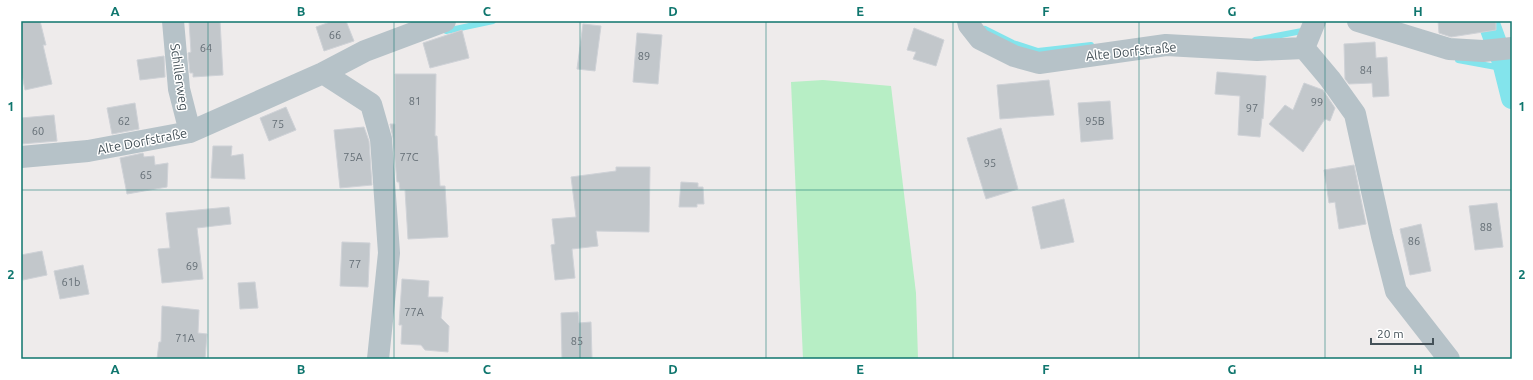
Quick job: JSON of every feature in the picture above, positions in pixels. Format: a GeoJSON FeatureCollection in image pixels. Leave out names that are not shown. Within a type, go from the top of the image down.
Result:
{"type":"FeatureCollection","features":[{"type":"Feature","properties":{"kind":"street","name":"Schillerweg"},"geometry":{"type":"LineString","coordinates":[[173,21],[179,88],[190,132]]}},
{"type":"Feature","properties":{"kind":"street","name":"Alte Dorfstraße"},"geometry":{"type":"LineString","coordinates":[[21,157],[88,151],[190,132],[323,73],[365,51],[445,21]]}},
{"type":"Feature","properties":{"kind":"street","name":"Alte Dorfstraße"},"geometry":{"type":"LineString","coordinates":[[968,21],[969,26],[980,38],[1014,56],[1039,62],[1166,45],[1256,50],[1304,48]]}},
{"type":"Feature","properties":{"kind":"street"},"geometry":{"type":"LineString","coordinates":[[1315,21],[1304,48],[1330,79],[1355,114],[1382,236],[1396,291],[1449,359]]}},
{"type":"Feature","properties":{"kind":"street"},"geometry":{"type":"LineString","coordinates":[[1358,21],[1449,49],[1489,51],[1512,48]]}},
{"type":"Feature","properties":{"kind":"street"},"geometry":{"type":"LineString","coordinates":[[323,73],[371,104],[381,139],[389,253],[375,357]]}},
{"type":"Feature","properties":{"kind":"green space"},"geometry":{"type":"Polygon","coordinates":[[[823,80],[891,86],[916,293],[918,359],[803,359],[791,82],[823,80]]]}},
{"type":"Feature","properties":{"kind":"building"},"geometry":{"type":"Polygon","coordinates":[[[21,21],[40,21],[46,45],[43,45],[52,84],[25,90],[21,70],[21,21]]]}},
{"type":"Feature","properties":{"kind":"building"},"geometry":{"type":"Polygon","coordinates":[[[189,21],[220,21],[223,75],[193,77],[193,73],[190,73],[188,53],[191,52],[189,21]]]}},
{"type":"Feature","properties":{"kind":"building"},"geometry":{"type":"Polygon","coordinates":[[[333,21],[346,21],[354,41],[324,51],[316,27],[333,21]]]}},
{"type":"Feature","properties":{"kind":"building"},"geometry":{"type":"Polygon","coordinates":[[[1438,21],[1496,21],[1496,30],[1451,37],[1439,33],[1438,21]]]}},
{"type":"Feature","properties":{"kind":"building"},"geometry":{"type":"Polygon","coordinates":[[[583,24],[601,26],[595,71],[577,69],[583,24]]]}},
{"type":"Feature","properties":{"kind":"building"},"geometry":{"type":"Polygon","coordinates":[[[914,28],[944,40],[936,66],[913,59],[916,52],[907,50],[914,28]]]}},
{"type":"Feature","properties":{"kind":"building"},"geometry":{"type":"Polygon","coordinates":[[[462,30],[469,58],[430,68],[423,43],[462,30]]]}},
{"type":"Feature","properties":{"kind":"building"},"geometry":{"type":"Polygon","coordinates":[[[637,33],[662,35],[658,84],[633,82],[637,33]]]}},
{"type":"Feature","properties":{"kind":"building"},"geometry":{"type":"Polygon","coordinates":[[[1375,42],[1376,58],[1387,57],[1389,96],[1373,97],[1372,83],[1349,84],[1345,79],[1344,44],[1375,42]]]}},
{"type":"Feature","properties":{"kind":"building"},"geometry":{"type":"Polygon","coordinates":[[[164,56],[165,77],[140,80],[137,60],[164,56]]]}},
{"type":"Feature","properties":{"kind":"building"},"geometry":{"type":"Polygon","coordinates":[[[1217,72],[1266,76],[1263,119],[1262,118],[1260,137],[1238,135],[1240,96],[1215,94],[1217,72]]]}},
{"type":"Feature","properties":{"kind":"building"},"geometry":{"type":"Polygon","coordinates":[[[395,74],[436,74],[435,136],[437,136],[440,186],[445,186],[448,237],[408,239],[405,190],[400,190],[399,182],[397,182],[393,138],[390,124],[395,124],[395,74]]]}},
{"type":"Feature","properties":{"kind":"building"},"geometry":{"type":"Polygon","coordinates":[[[1049,80],[1054,115],[1000,119],[997,85],[1049,80]]]}},
{"type":"Feature","properties":{"kind":"building"},"geometry":{"type":"Polygon","coordinates":[[[1304,83],[1323,90],[1335,108],[1330,121],[1325,119],[1303,152],[1269,124],[1285,105],[1293,110],[1304,83]]]}},
{"type":"Feature","properties":{"kind":"building"},"geometry":{"type":"Polygon","coordinates":[[[1110,101],[1113,139],[1081,142],[1078,103],[1110,101]]]}},
{"type":"Feature","properties":{"kind":"building"},"geometry":{"type":"Polygon","coordinates":[[[135,103],[139,129],[112,134],[107,108],[135,103]]]}},
{"type":"Feature","properties":{"kind":"building"},"geometry":{"type":"Polygon","coordinates":[[[286,107],[296,130],[269,141],[260,118],[286,107]]]}},
{"type":"Feature","properties":{"kind":"building"},"geometry":{"type":"Polygon","coordinates":[[[54,115],[57,141],[21,144],[21,118],[54,115]]]}},
{"type":"Feature","properties":{"kind":"building"},"geometry":{"type":"Polygon","coordinates":[[[364,127],[369,141],[372,185],[340,188],[334,130],[364,127]]]}},
{"type":"Feature","properties":{"kind":"building"},"geometry":{"type":"Polygon","coordinates":[[[1001,128],[1018,189],[986,199],[967,138],[1001,128]]]}},
{"type":"Feature","properties":{"kind":"building"},"geometry":{"type":"Polygon","coordinates":[[[213,146],[232,146],[231,156],[243,154],[245,179],[211,178],[213,146]]]}},
{"type":"Feature","properties":{"kind":"building"},"geometry":{"type":"Polygon","coordinates":[[[143,153],[144,157],[154,156],[155,165],[168,163],[167,187],[127,194],[120,158],[143,153]]]}},
{"type":"Feature","properties":{"kind":"building"},"geometry":{"type":"Polygon","coordinates":[[[1354,165],[1366,224],[1339,229],[1335,202],[1329,203],[1324,170],[1354,165]]]}},
{"type":"Feature","properties":{"kind":"building"},"geometry":{"type":"Polygon","coordinates":[[[616,167],[650,167],[649,232],[596,231],[598,246],[572,249],[575,278],[555,280],[551,245],[555,244],[552,219],[576,217],[571,177],[616,171],[616,167]]]}},
{"type":"Feature","properties":{"kind":"building"},"geometry":{"type":"Polygon","coordinates":[[[681,182],[698,183],[698,187],[703,187],[704,204],[697,204],[697,207],[679,207],[681,182]]]}},
{"type":"Feature","properties":{"kind":"building"},"geometry":{"type":"Polygon","coordinates":[[[1064,199],[1074,242],[1041,249],[1032,207],[1064,199]]]}},
{"type":"Feature","properties":{"kind":"building"},"geometry":{"type":"Polygon","coordinates":[[[1497,203],[1503,247],[1475,250],[1469,206],[1497,203]]]}},
{"type":"Feature","properties":{"kind":"building"},"geometry":{"type":"Polygon","coordinates":[[[229,207],[231,224],[197,228],[203,279],[162,283],[158,249],[170,248],[166,213],[229,207]]]}},
{"type":"Feature","properties":{"kind":"building"},"geometry":{"type":"Polygon","coordinates":[[[1421,224],[1431,271],[1410,275],[1400,229],[1421,224]]]}},
{"type":"Feature","properties":{"kind":"building"},"geometry":{"type":"Polygon","coordinates":[[[342,242],[370,243],[368,287],[340,286],[342,242]]]}},
{"type":"Feature","properties":{"kind":"building"},"geometry":{"type":"Polygon","coordinates":[[[42,251],[47,275],[23,280],[21,255],[42,251]]]}},
{"type":"Feature","properties":{"kind":"building"},"geometry":{"type":"Polygon","coordinates":[[[83,265],[89,294],[60,299],[54,271],[83,265]]]}},
{"type":"Feature","properties":{"kind":"building"},"geometry":{"type":"Polygon","coordinates":[[[402,279],[429,281],[428,297],[443,297],[441,318],[449,326],[448,352],[425,350],[421,345],[401,344],[402,325],[399,325],[402,279]]]}},
{"type":"Feature","properties":{"kind":"building"},"geometry":{"type":"Polygon","coordinates":[[[255,282],[258,308],[240,309],[238,283],[255,282]]]}},
{"type":"Feature","properties":{"kind":"building"},"geometry":{"type":"Polygon","coordinates":[[[162,306],[199,310],[198,333],[207,334],[205,359],[157,359],[159,342],[161,342],[162,306]]]}},
{"type":"Feature","properties":{"kind":"building"},"geometry":{"type":"Polygon","coordinates":[[[578,312],[579,323],[591,322],[592,359],[562,359],[561,313],[578,312]]]}},
{"type":"Feature","properties":{"kind":"waterway"},"geometry":{"type":"LineString","coordinates":[[446,31],[493,21]]}},
{"type":"Feature","properties":{"kind":"waterway"},"geometry":{"type":"LineString","coordinates":[[1488,21],[1503,62],[1512,98]]}},
{"type":"Feature","properties":{"kind":"waterway"},"geometry":{"type":"LineString","coordinates":[[985,29],[1013,43],[1038,51],[1091,45]]}},
{"type":"Feature","properties":{"kind":"waterway"},"geometry":{"type":"LineString","coordinates":[[1255,40],[1302,31]]}},
{"type":"Feature","properties":{"kind":"waterway"},"geometry":{"type":"LineString","coordinates":[[1458,60],[1496,67],[1512,66]]}}]}
